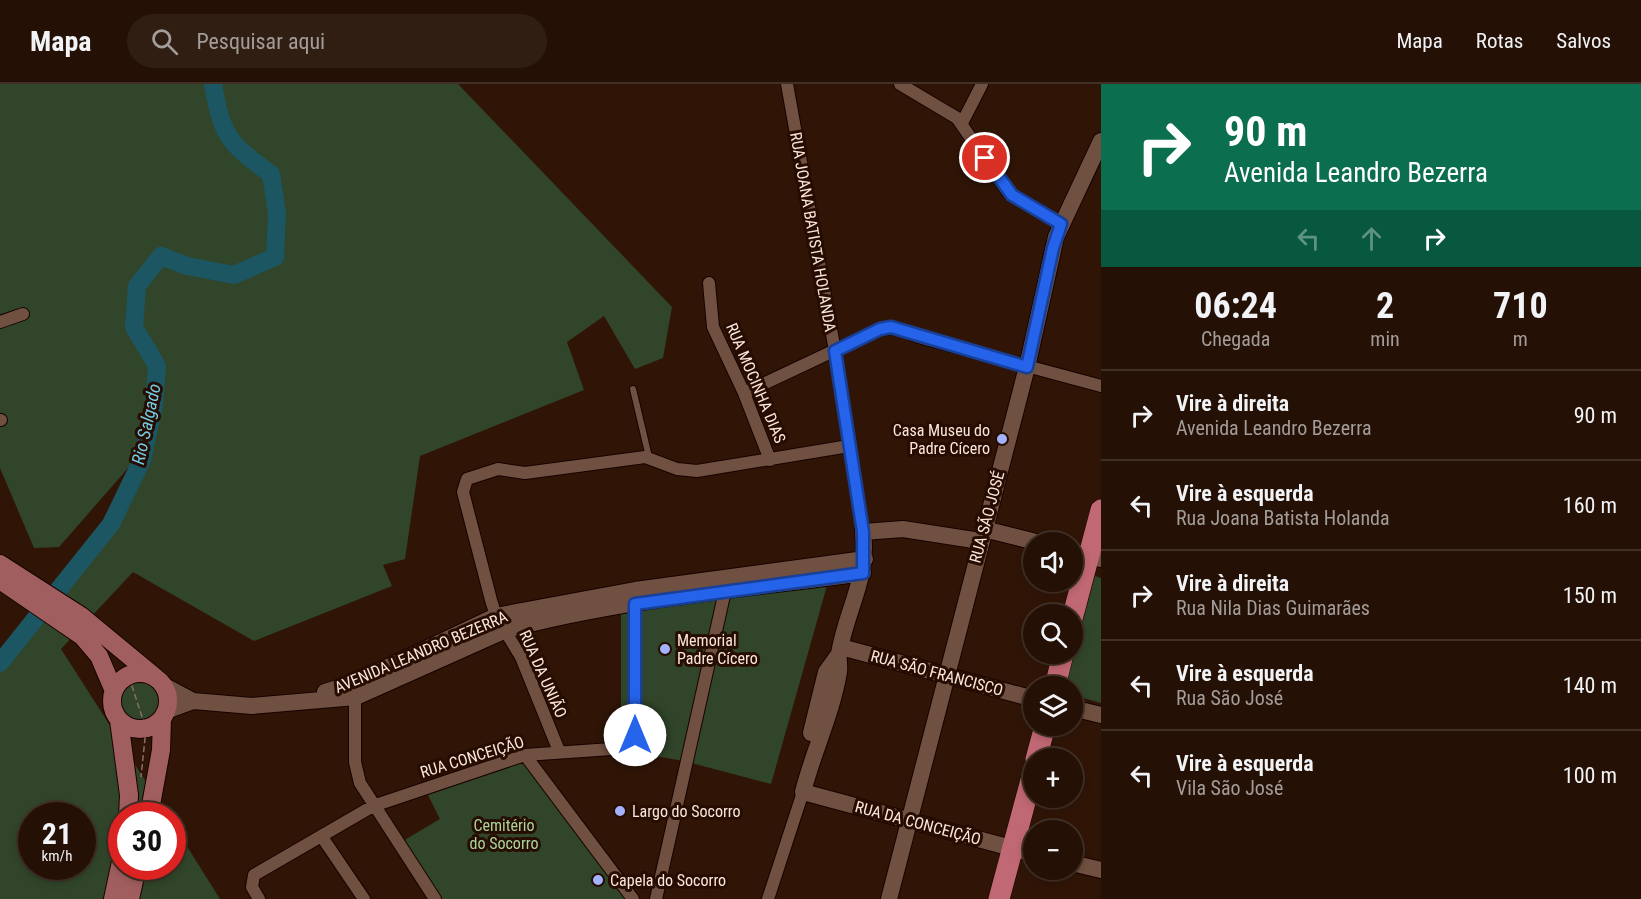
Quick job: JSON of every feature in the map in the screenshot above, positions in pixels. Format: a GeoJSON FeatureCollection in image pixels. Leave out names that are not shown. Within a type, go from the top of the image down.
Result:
{"type":"FeatureCollection","features":[{"type":"Feature","properties":{"kind":"highway"},"geometry":{"type":"LineString","coordinates":[[1076,604],[1101,510]]}},
{"type":"Feature","properties":{"kind":"highway"},"geometry":{"type":"LineString","coordinates":[[999,899],[1023,851]]}},
{"type":"Feature","properties":{"kind":"main road"},"geometry":{"type":"LineString","coordinates":[[0,564],[12,582],[78,622],[160,682],[167,693],[160,757],[152,802]]}},
{"type":"Feature","properties":{"kind":"main road"},"geometry":{"type":"LineString","coordinates":[[78,622],[114,691]]}},
{"type":"Feature","properties":{"kind":"main road"},"geometry":{"type":"LineString","coordinates":[[129,802],[119,720],[112,707],[114,691],[122,680],[134,674],[149,675],[160,682]]}},
{"type":"Feature","properties":{"kind":"main road"},"geometry":{"type":"LineString","coordinates":[[119,720],[131,728],[146,729],[164,715]]}},
{"type":"Feature","properties":{"kind":"main road"},"geometry":{"type":"LineString","coordinates":[[113,899],[117,880]]}},
{"type":"Feature","properties":{"kind":"main road"},"geometry":{"type":"LineString","coordinates":[[130,899],[134,880]]}},
{"type":"Feature","properties":{"kind":"street","name":"RUA JOANA BATISTA HOLANDA"},"geometry":{"type":"LineString","coordinates":[[787,84],[835,351],[863,532],[864,566]]}},
{"type":"Feature","properties":{"kind":"street"},"geometry":{"type":"LineString","coordinates":[[900,84],[962,123],[1008,192],[1061,224]]}},
{"type":"Feature","properties":{"kind":"street"},"geometry":{"type":"LineString","coordinates":[[962,123],[982,84]]}},
{"type":"Feature","properties":{"kind":"street","name":"RUA SÃO JOSÉ"},"geometry":{"type":"LineString","coordinates":[[889,899],[1027,367],[1053,248],[1061,224],[1101,141]]}},
{"type":"Feature","properties":{"kind":"street","name":"RUA MOCINHA DIAS"},"geometry":{"type":"LineString","coordinates":[[709,283],[713,327],[744,393],[770,460]]}},
{"type":"Feature","properties":{"kind":"street"},"geometry":{"type":"LineString","coordinates":[[0,322],[23,314]]}},
{"type":"Feature","properties":{"kind":"street"},"geometry":{"type":"LineString","coordinates":[[744,393],[880,329],[891,327],[1101,386]]}},
{"type":"Feature","properties":{"kind":"street"},"geometry":{"type":"LineString","coordinates":[[649,457],[690,471],[849,446]]}},
{"type":"Feature","properties":{"kind":"street","name":"RUA DA UNIÃO"},"geometry":{"type":"LineString","coordinates":[[559,751],[521,657],[496,616],[464,492],[464,483],[473,476],[498,469],[525,473],[649,457]]}},
{"type":"Feature","properties":{"kind":"street"},"geometry":{"type":"LineString","coordinates":[[863,532],[903,529],[1023,541]]}},
{"type":"Feature","properties":{"kind":"street"},"geometry":{"type":"LineString","coordinates":[[768,899],[803,792],[811,758],[822,733],[838,675],[840,650],[864,566]]}},
{"type":"Feature","properties":{"kind":"street","name":"AVENIDA LEANDRO BEZERRA"},"geometry":{"type":"LineString","coordinates":[[355,690],[496,616],[864,566]]}},
{"type":"Feature","properties":{"kind":"street","name":"AVENIDA LEANDRO BEZERRA"},"geometry":{"type":"LineString","coordinates":[[193,701],[252,706],[284,704],[355,690],[506,630],[590,611],[635,597],[726,591],[864,566]]}},
{"type":"Feature","properties":{"kind":"street"},"geometry":{"type":"LineString","coordinates":[[656,899],[726,591]]}},
{"type":"Feature","properties":{"kind":"street","name":"RUA CONCEIÇÃO"},"geometry":{"type":"LineString","coordinates":[[258,899],[251,883],[258,872],[373,806],[525,755],[626,748],[634,742],[635,597]]}},
{"type":"Feature","properties":{"kind":"street","name":"RUA SÃO FRANCISCO"},"geometry":{"type":"LineString","coordinates":[[840,650],[1023,696]]}},
{"type":"Feature","properties":{"kind":"street"},"geometry":{"type":"LineString","coordinates":[[160,682],[193,701]]}},
{"type":"Feature","properties":{"kind":"street"},"geometry":{"type":"LineString","coordinates":[[355,690],[356,772],[373,806],[435,899]]}},
{"type":"Feature","properties":{"kind":"street"},"geometry":{"type":"LineString","coordinates":[[164,715],[193,701]]}},
{"type":"Feature","properties":{"kind":"street"},"geometry":{"type":"LineString","coordinates":[[1083,711],[1101,715]]}},
{"type":"Feature","properties":{"kind":"street"},"geometry":{"type":"LineString","coordinates":[[525,755],[633,899]]}},
{"type":"Feature","properties":{"kind":"street","name":"RUA DA CONCEIÇÃO"},"geometry":{"type":"LineString","coordinates":[[803,792],[1023,851]]}},
{"type":"Feature","properties":{"kind":"street"},"geometry":{"type":"LineString","coordinates":[[322,837],[364,899]]}},
{"type":"Feature","properties":{"kind":"street"},"geometry":{"type":"LineString","coordinates":[[1083,866],[1101,870]]}},
{"type":"Feature","properties":{"kind":"lane"},"geometry":{"type":"LineString","coordinates":[[633,389],[649,457]]}},
{"type":"Feature","properties":{"kind":"green space"},"geometry":{"type":"Polygon","coordinates":[[[0,84],[458,84],[672,307],[663,358],[635,369],[604,316],[567,342],[584,390],[420,456],[405,559],[383,565],[392,586],[254,641],[133,572],[61,649],[159,802],[108,802],[108,880],[186,880],[186,845],[220,899],[0,899],[0,652],[108,515],[129,467],[59,547],[34,548],[0,468],[0,84]]]}},
{"type":"Feature","properties":{"kind":"green space"},"geometry":{"type":"Polygon","coordinates":[[[1095,576],[1101,578],[1101,703],[1083,698],[1083,676],[1068,676],[1071,664],[1083,664],[1083,620],[1095,576]]]}},
{"type":"Feature","properties":{"kind":"green space"},"geometry":{"type":"Polygon","coordinates":[[[828,582],[771,784],[684,761],[621,750],[621,609],[828,582]]]}},
{"type":"Feature","properties":{"kind":"green space"},"geometry":{"type":"Polygon","coordinates":[[[139,677],[156,684],[163,701],[156,718],[139,725],[122,718],[115,701],[122,684],[139,677]]]}},
{"type":"Feature","properties":{"kind":"green space","name":"Cemitério do Socorro"},"geometry":{"type":"Polygon","coordinates":[[[529,761],[637,899],[442,899],[403,841],[440,819],[425,789],[529,761]]]}},
{"type":"Feature","properties":{"kind":"waterway","name":"Rio Salgado"},"geometry":{"type":"LineString","coordinates":[[0,663],[111,524],[142,460],[154,405],[157,366],[134,327],[137,286],[161,256],[187,266],[234,275],[275,257],[277,213],[271,174],[245,154],[229,137],[220,116],[213,84]]}},
{"type":"Feature","properties":{"kind":"place","name":"Casa Museu do Padre Cícero"},"geometry":{"type":"Point","coordinates":[1002,439]}},
{"type":"Feature","properties":{"kind":"place","name":"Memorial Padre Cícero"},"geometry":{"type":"Point","coordinates":[665,649]}},
{"type":"Feature","properties":{"kind":"place","name":"Largo do Socorro"},"geometry":{"type":"Point","coordinates":[620,811]}},
{"type":"Feature","properties":{"kind":"place","name":"Capela do Socorro"},"geometry":{"type":"Point","coordinates":[598,880]}},
{"type":"Feature","properties":{"kind":"route"},"geometry":{"type":"LineString","coordinates":[[635,735],[635,604],[863,573],[865,545],[835,351],[880,329],[891,327],[1027,367],[1053,248],[1061,224],[1012,195],[985,158]]}}]}
